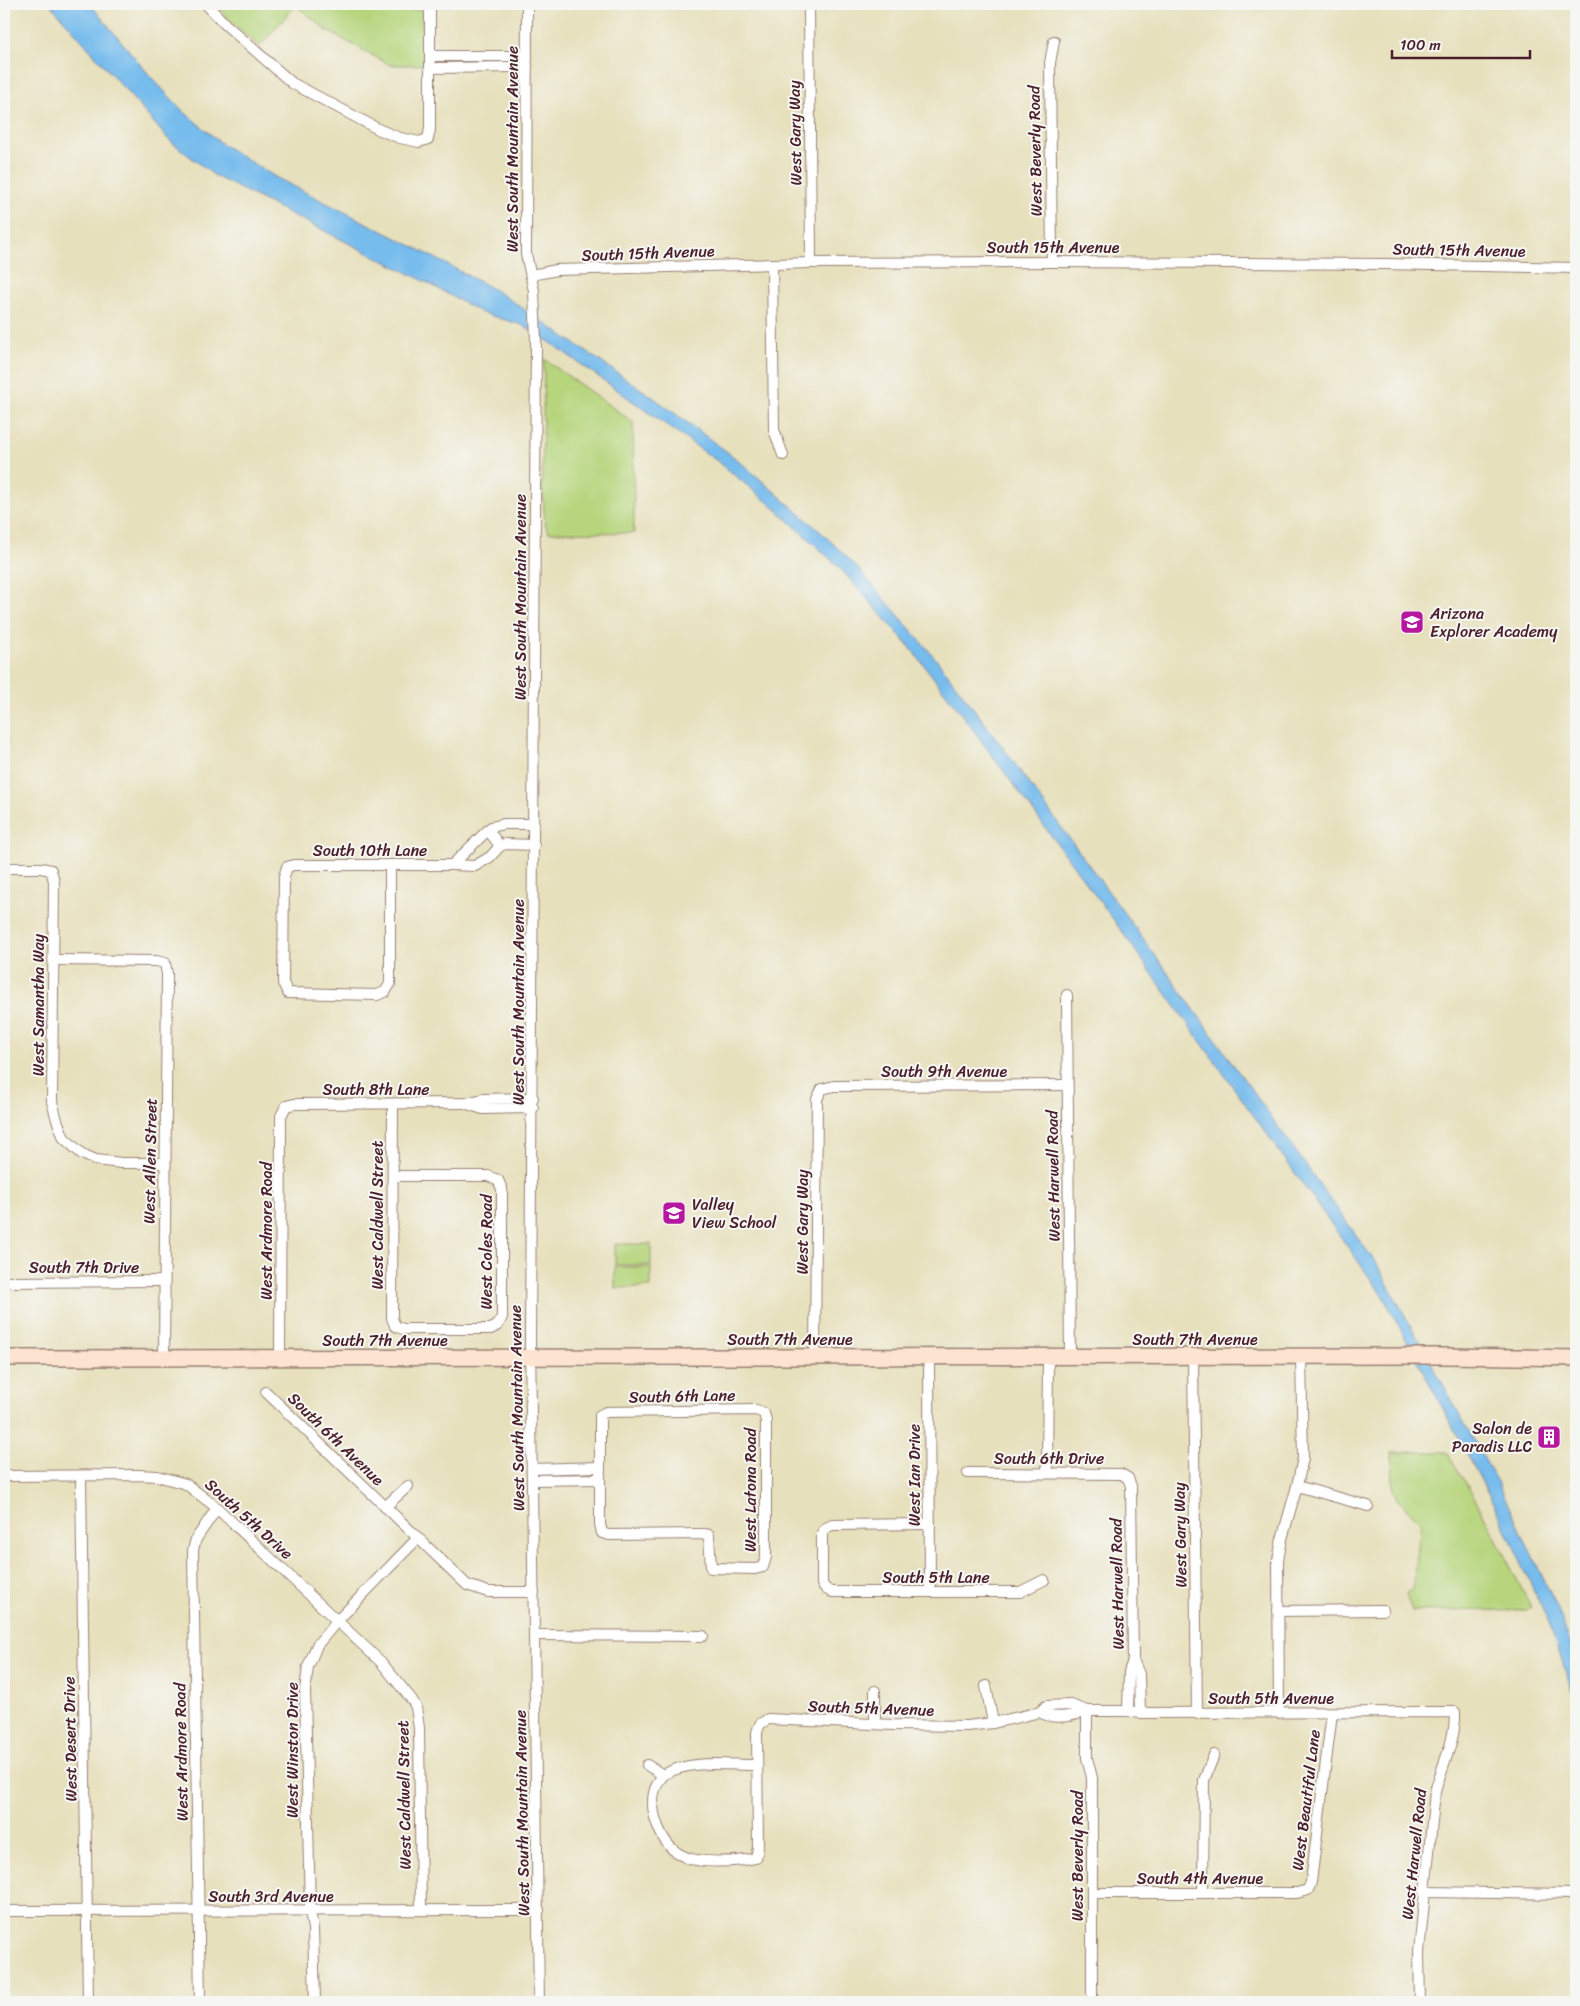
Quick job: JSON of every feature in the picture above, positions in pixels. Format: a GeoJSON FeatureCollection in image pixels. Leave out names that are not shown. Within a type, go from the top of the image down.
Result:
{"type":"FeatureCollection","features":[{"type":"Feature","properties":{"kind":"street"},"geometry":{"type":"LineString","coordinates":[[206,4],[226,25],[300,88],[380,130],[400,138],[419,142],[428,139],[430,129],[430,4]]}},
{"type":"Feature","properties":{"kind":"street","name":"West South Mountain Avenue"},"geometry":{"type":"LineString","coordinates":[[528,4],[526,254],[534,291],[536,317],[533,1103],[530,1357],[539,2002]]}},
{"type":"Feature","properties":{"kind":"street","name":"West Gary Way"},"geometry":{"type":"LineString","coordinates":[[809,4],[811,262]]}},
{"type":"Feature","properties":{"kind":"street","name":"West Beverly Road"},"geometry":{"type":"LineString","coordinates":[[1052,262],[1050,63],[1054,41]]}},
{"type":"Feature","properties":{"kind":"street"},"geometry":{"type":"LineString","coordinates":[[430,56],[527,56]]}},
{"type":"Feature","properties":{"kind":"street"},"geometry":{"type":"LineString","coordinates":[[485,56],[485,68]]}},
{"type":"Feature","properties":{"kind":"street"},"geometry":{"type":"LineString","coordinates":[[430,68],[527,68]]}},
{"type":"Feature","properties":{"kind":"street","name":"South 15th Avenue"},"geometry":{"type":"LineString","coordinates":[[531,275],[557,270],[811,262],[1383,264],[1576,268]]}},
{"type":"Feature","properties":{"kind":"street"},"geometry":{"type":"LineString","coordinates":[[772,264],[774,430],[783,455]]}},
{"type":"Feature","properties":{"kind":"street"},"geometry":{"type":"LineString","coordinates":[[452,865],[488,830],[498,825],[534,824]]}},
{"type":"Feature","properties":{"kind":"street"},"geometry":{"type":"LineString","coordinates":[[488,830],[500,846],[512,844],[534,846]]}},
{"type":"Feature","properties":{"kind":"street","name":"South 10th Lane"},"geometry":{"type":"LineString","coordinates":[[390,866],[390,984],[385,992],[377,995],[292,994],[286,990],[283,983],[284,877],[288,867],[294,865],[475,866],[490,857],[500,846]]}},
{"type":"Feature","properties":{"kind":"street","name":"West Samantha Way"},"geometry":{"type":"LineString","coordinates":[[4,868],[41,868],[51,870],[54,881],[52,1102],[64,1138],[82,1154],[96,1160],[121,1164],[165,1164]]}},
{"type":"Feature","properties":{"kind":"street","name":"West Allen Street"},"geometry":{"type":"LineString","coordinates":[[54,960],[156,961],[165,963],[167,974],[164,1358]]}},
{"type":"Feature","properties":{"kind":"street","name":"West Harwell Road"},"geometry":{"type":"LineString","coordinates":[[1067,995],[1070,1357]]}},
{"type":"Feature","properties":{"kind":"street","name":"South 9th Avenue"},"geometry":{"type":"LineString","coordinates":[[822,1089],[834,1086],[1067,1085]]}},
{"type":"Feature","properties":{"kind":"street","name":"West Gary Way"},"geometry":{"type":"LineString","coordinates":[[815,1357],[817,1099],[822,1089]]}},
{"type":"Feature","properties":{"kind":"street","name":"South 8th Lane"},"geometry":{"type":"LineString","coordinates":[[286,1106],[294,1104],[466,1103],[483,1109],[492,1104],[533,1103]]}},
{"type":"Feature","properties":{"kind":"street","name":"West Caldwell Street"},"geometry":{"type":"LineString","coordinates":[[393,1104],[392,1318],[396,1326],[403,1329],[491,1329],[498,1325]]}},
{"type":"Feature","properties":{"kind":"street","name":"West Ardmore Road"},"geometry":{"type":"LineString","coordinates":[[280,1358],[281,1116],[286,1106]]}},
{"type":"Feature","properties":{"kind":"street","name":"West Coles Road"},"geometry":{"type":"LineString","coordinates":[[393,1176],[488,1176],[498,1180],[502,1189],[502,1317],[498,1325]]}},
{"type":"Feature","properties":{"kind":"street","name":"South 7th Drive"},"geometry":{"type":"LineString","coordinates":[[4,1282],[164,1281]]}},
{"type":"Feature","properties":{"kind":"street","name":"West Gary Way"},"geometry":{"type":"LineString","coordinates":[[1193,1356],[1197,1714]]}},
{"type":"Feature","properties":{"kind":"street","name":"South 7th Avenue"},"geometry":{"type":"LineString","coordinates":[[4,1358],[1193,1356],[1576,1358]]}},
{"type":"Feature","properties":{"kind":"street","name":"West Ian Drive"},"geometry":{"type":"LineString","coordinates":[[929,1357],[930,1592]]}},
{"type":"Feature","properties":{"kind":"street"},"geometry":{"type":"LineString","coordinates":[[1047,1473],[1048,1357]]}},
{"type":"Feature","properties":{"kind":"street"},"geometry":{"type":"LineString","coordinates":[[1279,1713],[1279,1550],[1297,1486],[1302,1458],[1301,1357]]}},
{"type":"Feature","properties":{"kind":"street","name":"South 6th Avenue"},"geometry":{"type":"LineString","coordinates":[[266,1392],[417,1539],[471,1588],[488,1592],[534,1592]]}},
{"type":"Feature","properties":{"kind":"street","name":"South 6th Lane"},"geometry":{"type":"LineString","coordinates":[[599,1468],[600,1415],[606,1412],[756,1410],[764,1413]]}},
{"type":"Feature","properties":{"kind":"street","name":"West Latona Road"},"geometry":{"type":"LineString","coordinates":[[599,1479],[602,1533],[609,1535],[709,1535],[711,1543],[711,1568],[755,1569],[763,1567],[766,1557],[766,1420],[764,1413]]}},
{"type":"Feature","properties":{"kind":"street"},"geometry":{"type":"LineString","coordinates":[[532,1468],[599,1468],[599,1479],[533,1480]]}},
{"type":"Feature","properties":{"kind":"street"},"geometry":{"type":"LineString","coordinates":[[573,1468],[573,1480]]}},
{"type":"Feature","properties":{"kind":"street","name":"South 6th Drive"},"geometry":{"type":"LineString","coordinates":[[968,1473],[1121,1474],[1128,1478]]}},
{"type":"Feature","properties":{"kind":"street","name":"South 5th Drive"},"geometry":{"type":"LineString","coordinates":[[4,1476],[138,1475],[172,1479],[186,1484],[202,1494],[337,1621]]}},
{"type":"Feature","properties":{"kind":"street","name":"West Desert Drive"},"geometry":{"type":"LineString","coordinates":[[81,1476],[88,2002]]}},
{"type":"Feature","properties":{"kind":"street","name":"West Harwell Road"},"geometry":{"type":"LineString","coordinates":[[1128,1478],[1131,1486],[1133,1660],[1129,1672],[1128,1711]]}},
{"type":"Feature","properties":{"kind":"street","name":"South 6th Avenue"},"geometry":{"type":"LineString","coordinates":[[385,1508],[408,1486]]}},
{"type":"Feature","properties":{"kind":"street"},"geometry":{"type":"LineString","coordinates":[[1297,1486],[1368,1506]]}},
{"type":"Feature","properties":{"kind":"street","name":"West Ardmore Road"},"geometry":{"type":"LineString","coordinates":[[200,2002],[193,1550],[196,1539],[217,1508]]}},
{"type":"Feature","properties":{"kind":"street","name":"South 5th Lane"},"geometry":{"type":"LineString","coordinates":[[930,1524],[832,1525],[826,1528],[822,1533],[822,1584],[832,1592],[1020,1592],[1044,1580]]}},
{"type":"Feature","properties":{"kind":"street","name":"West Winston Drive"},"geometry":{"type":"LineString","coordinates":[[315,2002],[313,1929],[310,1911],[306,1678],[316,1645],[417,1539]]}},
{"type":"Feature","properties":{"kind":"street"},"geometry":{"type":"LineString","coordinates":[[1278,1611],[1383,1610]]}},
{"type":"Feature","properties":{"kind":"street","name":"West Caldwell Street"},"geometry":{"type":"LineString","coordinates":[[337,1621],[381,1662],[416,1707],[419,1728],[421,1910]]}},
{"type":"Feature","properties":{"kind":"street"},"geometry":{"type":"LineString","coordinates":[[534,1635],[703,1636]]}},
{"type":"Feature","properties":{"kind":"street","name":"West Harwell Road"},"geometry":{"type":"LineString","coordinates":[[1133,1660],[1139,1674],[1140,1713]]}},
{"type":"Feature","properties":{"kind":"street"},"geometry":{"type":"LineString","coordinates":[[986,1686],[993,1722]]}},
{"type":"Feature","properties":{"kind":"street"},"geometry":{"type":"LineString","coordinates":[[1128,1686],[1139,1686]]}},
{"type":"Feature","properties":{"kind":"street"},"geometry":{"type":"LineString","coordinates":[[875,1723],[876,1691]]}},
{"type":"Feature","properties":{"kind":"street","name":"South 5th Avenue"},"geometry":{"type":"LineString","coordinates":[[757,1765],[757,1732],[760,1724],[768,1720],[967,1726],[1040,1712],[1047,1716],[1071,1705],[1087,1711],[1128,1711],[1140,1713],[1455,1712]]}},
{"type":"Feature","properties":{"kind":"street","name":"West Beverly Road"},"geometry":{"type":"LineString","coordinates":[[1087,1711],[1087,1758],[1092,1778],[1092,2002]]}},
{"type":"Feature","properties":{"kind":"street","name":"West Harwell Road"},"geometry":{"type":"LineString","coordinates":[[1420,2002],[1420,1952],[1424,1892],[1435,1792],[1440,1770],[1452,1745],[1456,1725],[1455,1712]]}},
{"type":"Feature","properties":{"kind":"street","name":"West Beautiful Lane"},"geometry":{"type":"LineString","coordinates":[[1308,1890],[1312,1882],[1332,1713]]}},
{"type":"Feature","properties":{"kind":"street"},"geometry":{"type":"LineString","coordinates":[[1203,1892],[1204,1780],[1214,1755]]}},
{"type":"Feature","properties":{"kind":"street"},"geometry":{"type":"LineString","coordinates":[[695,1764],[757,1765],[758,1847],[756,1858],[747,1860],[693,1859],[674,1851],[659,1829],[655,1814],[655,1789],[663,1775],[695,1764]]}},
{"type":"Feature","properties":{"kind":"street"},"geometry":{"type":"LineString","coordinates":[[647,1765],[663,1775]]}},
{"type":"Feature","properties":{"kind":"street","name":"South 4th Avenue"},"geometry":{"type":"LineString","coordinates":[[1092,1894],[1298,1893],[1308,1890]]}},
{"type":"Feature","properties":{"kind":"street"},"geometry":{"type":"LineString","coordinates":[[1424,1892],[1576,1894]]}},
{"type":"Feature","properties":{"kind":"street","name":"South 3rd Avenue"},"geometry":{"type":"LineString","coordinates":[[4,1911],[539,1910]]}},
{"type":"Feature","properties":{"kind":"green space"},"geometry":{"type":"Polygon","coordinates":[[[216,4],[368,4],[369,10],[423,10],[423,65],[390,65],[326,30],[296,5],[259,47],[229,20],[216,4]]]}},
{"type":"Feature","properties":{"kind":"green space"},"geometry":{"type":"Polygon","coordinates":[[[544,359],[633,422],[634,533],[548,532],[545,523],[542,486],[544,359]]]}},
{"type":"Feature","properties":{"kind":"green space"},"geometry":{"type":"Polygon","coordinates":[[[615,1244],[651,1244],[651,1265],[615,1265],[615,1244]]]}},
{"type":"Feature","properties":{"kind":"green space"},"geometry":{"type":"Polygon","coordinates":[[[615,1267],[651,1267],[651,1287],[615,1288],[615,1267]]]}},
{"type":"Feature","properties":{"kind":"green space"},"geometry":{"type":"Polygon","coordinates":[[[1392,1452],[1447,1452],[1477,1502],[1531,1607],[1526,1610],[1412,1611],[1406,1594],[1413,1589],[1421,1522],[1398,1500],[1393,1491],[1392,1452]]]}},
{"type":"Feature","properties":{"kind":"water"},"geometry":{"type":"Polygon","coordinates":[[[50,4],[90,4],[151,77],[183,111],[223,145],[277,178],[420,250],[493,289],[524,309],[654,398],[738,460],[823,534],[856,566],[936,659],[990,730],[1157,958],[1376,1263],[1497,1482],[1557,1607],[1576,1658],[1576,1702],[1550,1626],[1500,1516],[1383,1296],[1115,922],[954,704],[909,646],[838,566],[777,510],[720,463],[548,341],[522,325],[482,313],[426,282],[215,176],[169,140],[50,4]]]}},
{"type":"Feature","properties":{"kind":"place","name":"Arizona Explorer Academy"},"geometry":{"type":"Point","coordinates":[1412,622]}},
{"type":"Feature","properties":{"kind":"place","name":"Valley View School"},"geometry":{"type":"Point","coordinates":[674,1213]}},
{"type":"Feature","properties":{"kind":"place","name":"Salon de Paradis LLC"},"geometry":{"type":"Point","coordinates":[1549,1437]}}]}
